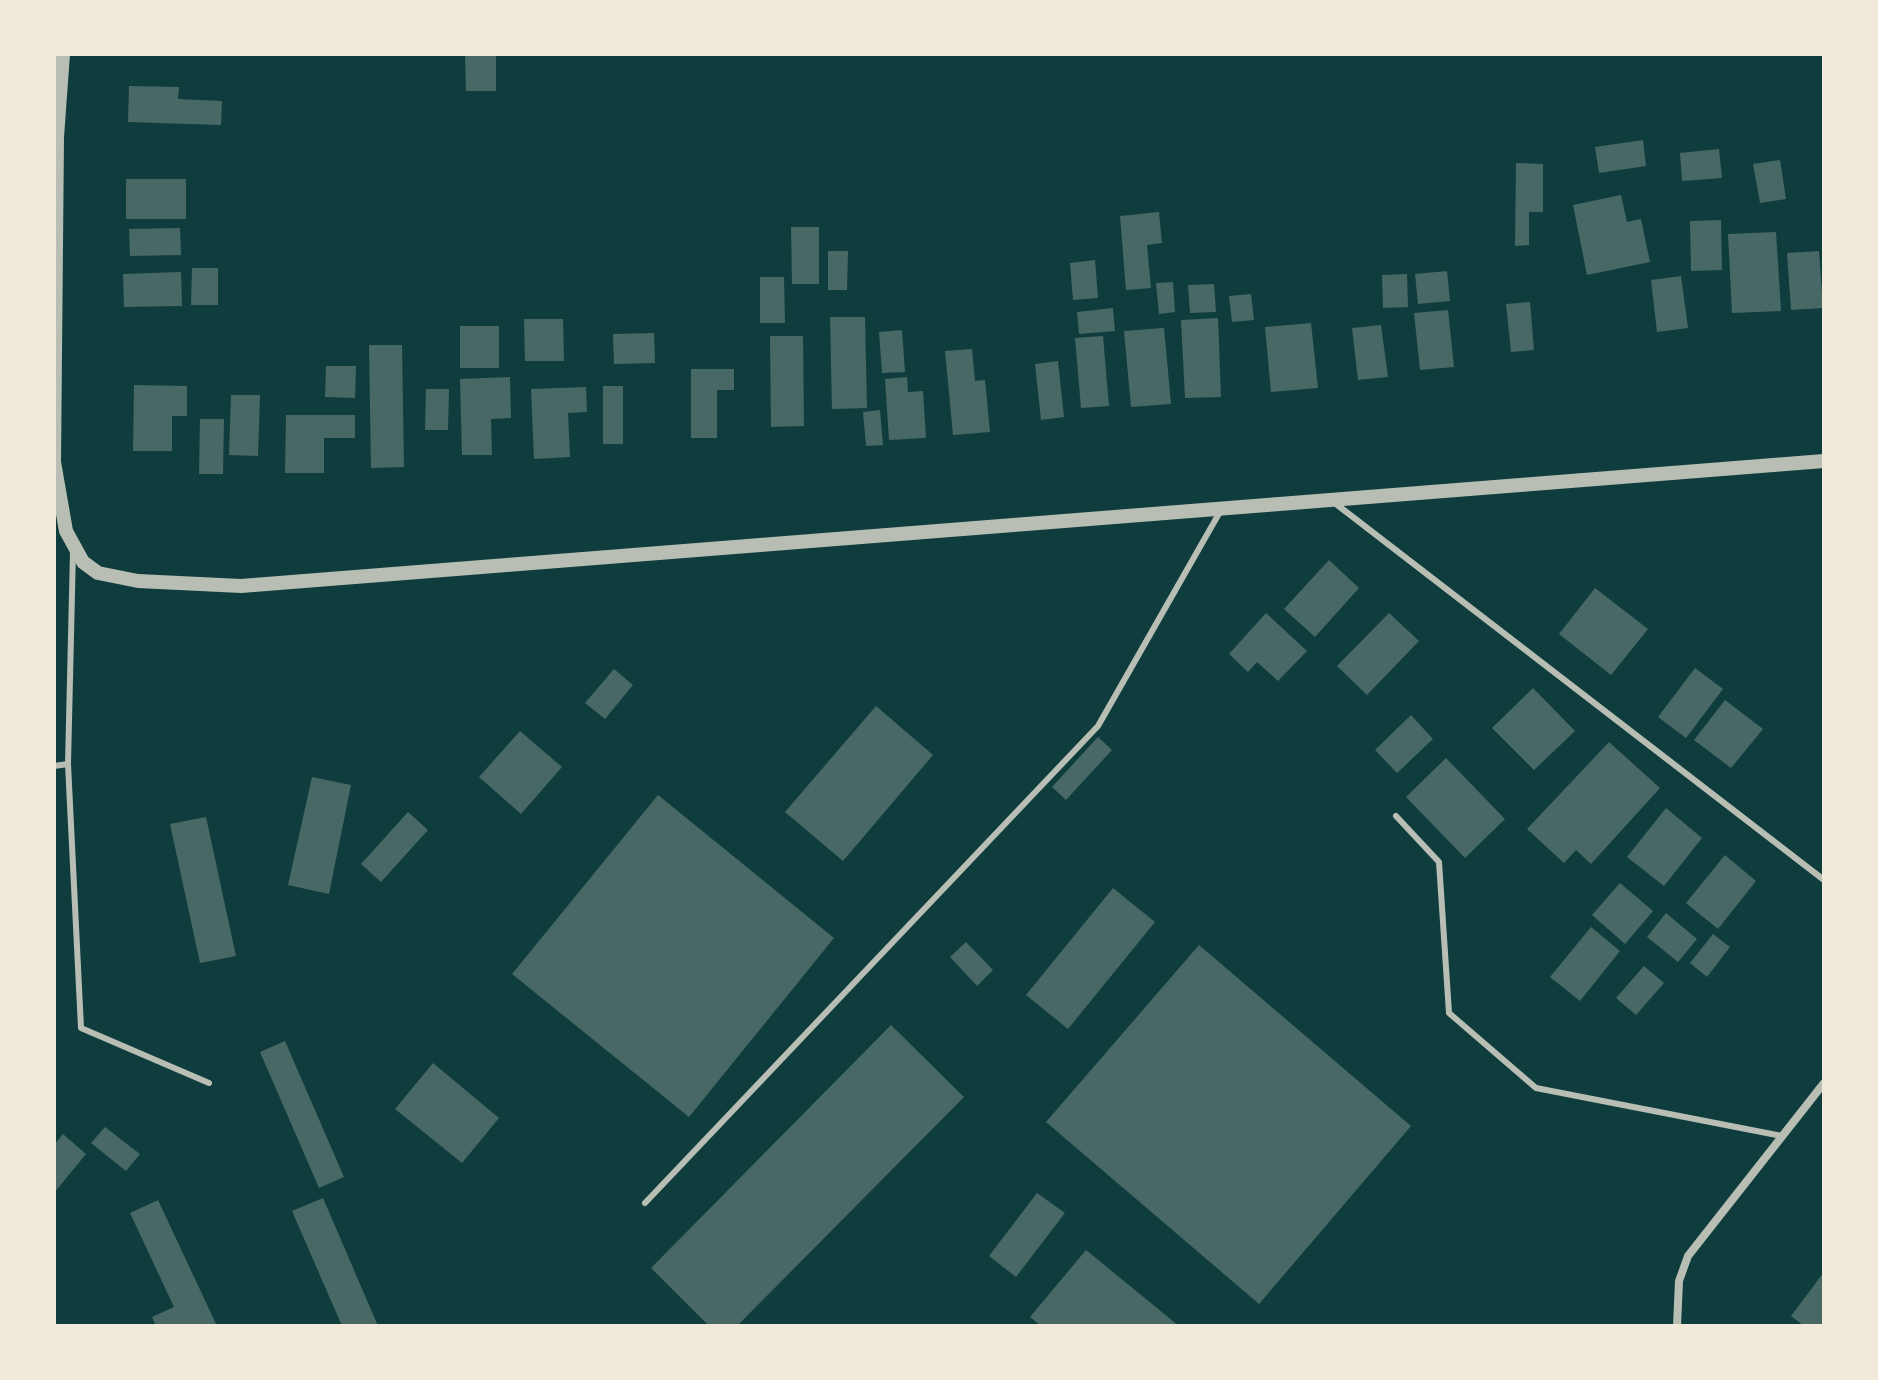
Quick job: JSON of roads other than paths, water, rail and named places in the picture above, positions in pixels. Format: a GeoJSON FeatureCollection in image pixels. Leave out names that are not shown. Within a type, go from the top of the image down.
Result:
{"type":"FeatureCollection","features":[{"type":"Feature","properties":{"kind":"street"},"geometry":{"type":"LineString","coordinates":[[63,54],[57,137],[54,462],[62,513],[73,547],[83,562],[98,573],[138,581],[241,586],[1223,506],[1824,461]]}},
{"type":"Feature","properties":{"kind":"street"},"geometry":{"type":"LineString","coordinates":[[1677,1326],[1679,1281],[1688,1256],[1824,1083]]}},
{"type":"Feature","properties":{"kind":"lane"},"geometry":{"type":"LineString","coordinates":[[1330,499],[1824,880]]}},
{"type":"Feature","properties":{"kind":"lane"},"geometry":{"type":"LineString","coordinates":[[645,1203],[1098,726],[1223,506]]}},
{"type":"Feature","properties":{"kind":"lane"},"geometry":{"type":"LineString","coordinates":[[73,547],[68,764],[81,1028],[209,1083]]}},
{"type":"Feature","properties":{"kind":"lane"},"geometry":{"type":"LineString","coordinates":[[54,766],[68,764]]}},
{"type":"Feature","properties":{"kind":"lane"},"geometry":{"type":"LineString","coordinates":[[1396,816],[1439,862],[1449,1013],[1536,1088],[1782,1136]]}}]}
